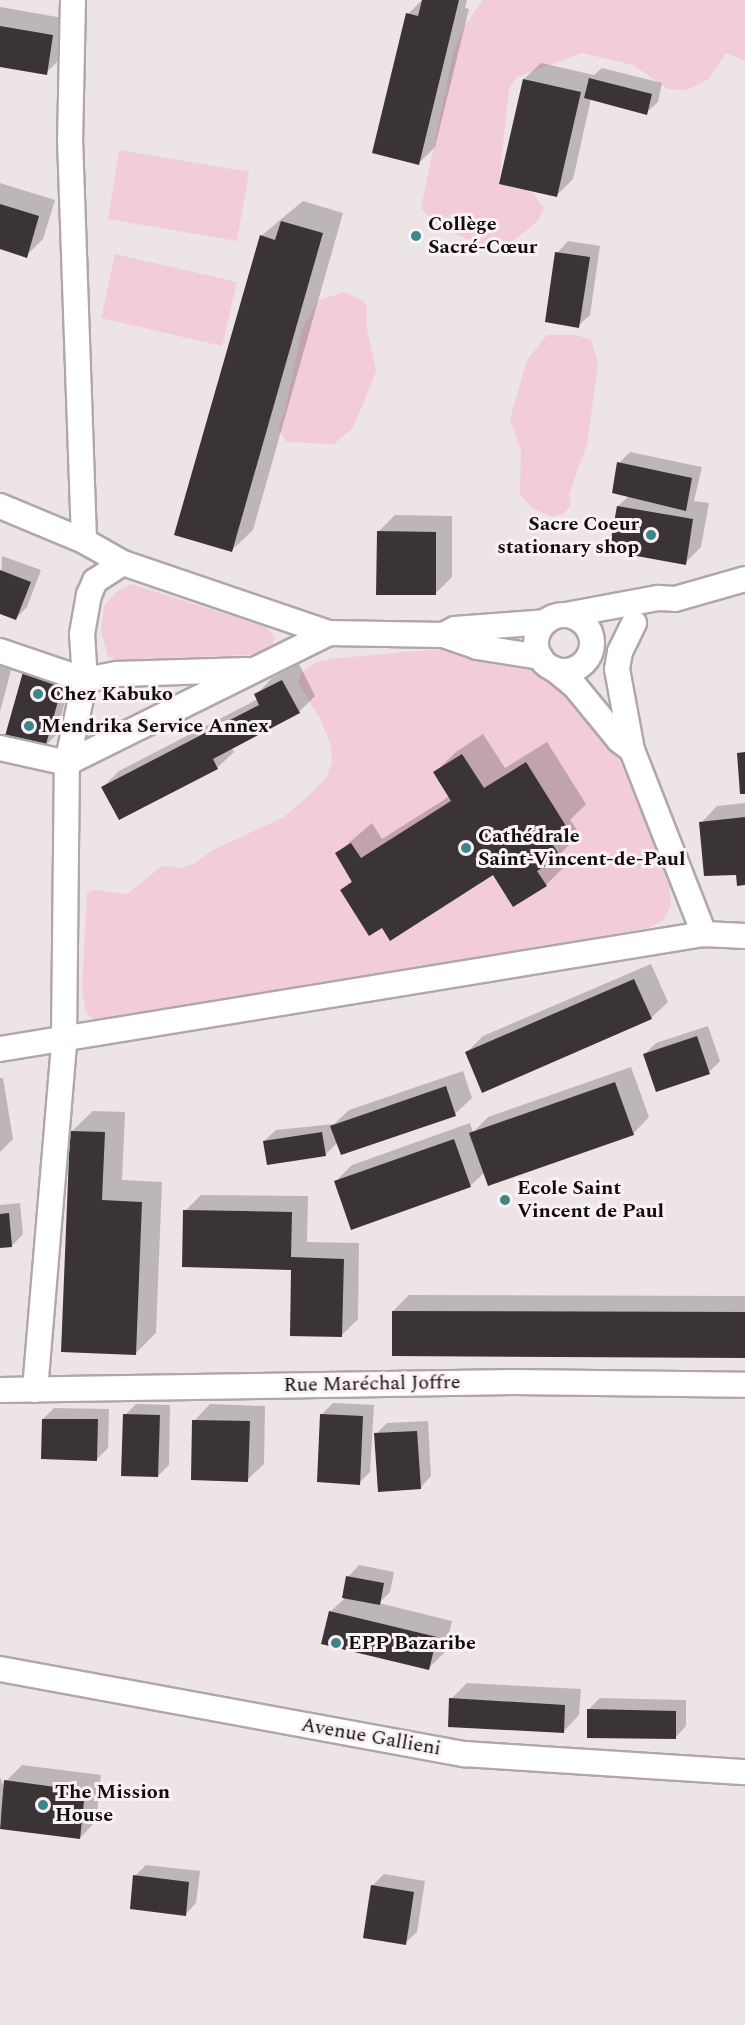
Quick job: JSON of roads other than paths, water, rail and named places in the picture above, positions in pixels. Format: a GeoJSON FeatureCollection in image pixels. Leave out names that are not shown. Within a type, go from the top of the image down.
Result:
{"type":"FeatureCollection","features":[{"type":"Feature","properties":{"kind":"street"},"geometry":{"type":"LineString","coordinates":[[73,0],[70,139],[84,541]]}},
{"type":"Feature","properties":{"kind":"street"},"geometry":{"type":"LineString","coordinates":[[0,506],[84,541],[123,563],[329,633],[443,635],[477,647],[571,670],[592,651],[675,599],[745,579]]}},
{"type":"Feature","properties":{"kind":"street"},"geometry":{"type":"LineString","coordinates":[[35,1390],[64,1041],[67,763],[85,680],[82,634],[89,595],[95,581],[123,563]]}},
{"type":"Feature","properties":{"kind":"street"},"geometry":{"type":"LineString","coordinates":[[443,635],[466,627],[556,619],[658,598],[675,599]]}},
{"type":"Feature","properties":{"kind":"street"},"geometry":{"type":"LineString","coordinates":[[556,619],[586,625],[592,651],[620,693]]}},
{"type":"Feature","properties":{"kind":"street"},"geometry":{"type":"LineString","coordinates":[[556,619],[536,639],[547,663],[574,685],[618,740],[632,750]]}},
{"type":"Feature","properties":{"kind":"street"},"geometry":{"type":"LineString","coordinates":[[634,623],[620,652],[620,693],[632,750],[705,934]]}},
{"type":"Feature","properties":{"kind":"street"},"geometry":{"type":"LineString","coordinates":[[0,748],[67,763],[329,633]]}},
{"type":"Feature","properties":{"kind":"street"},"geometry":{"type":"LineString","coordinates":[[0,651],[85,680],[117,674],[254,670]]}},
{"type":"Feature","properties":{"kind":"street"},"geometry":{"type":"LineString","coordinates":[[0,1049],[64,1041],[705,934],[745,936]]}},
{"type":"Feature","properties":{"kind":"street","name":"Rue Maréchal Joffre"},"geometry":{"type":"LineString","coordinates":[[0,1390],[513,1382],[745,1384]]}},
{"type":"Feature","properties":{"kind":"street","name":"Avenue Gallieni"},"geometry":{"type":"LineString","coordinates":[[0,1669],[464,1754],[745,1772]]}},
{"type":"Feature","properties":{"kind":"place","name":"Collège Sacré-Cœur"},"geometry":{"type":"Point","coordinates":[416,236]}},
{"type":"Feature","properties":{"kind":"place","name":"Sacre Coeur stationary shop"},"geometry":{"type":"Point","coordinates":[651,535]}},
{"type":"Feature","properties":{"kind":"place","name":"Chez Kabuko"},"geometry":{"type":"Point","coordinates":[38,694]}},
{"type":"Feature","properties":{"kind":"place","name":"Mendrika Service Annex"},"geometry":{"type":"Point","coordinates":[29,726]}},
{"type":"Feature","properties":{"kind":"place","name":"Cathédrale Saint-Vincent-de-Paul"},"geometry":{"type":"Point","coordinates":[466,848]}},
{"type":"Feature","properties":{"kind":"place","name":"Ecole Saint Vincent de Paul"},"geometry":{"type":"Point","coordinates":[505,1200]}},
{"type":"Feature","properties":{"kind":"place","name":"EPP Bazaribe"},"geometry":{"type":"Point","coordinates":[336,1643]}},
{"type":"Feature","properties":{"kind":"place","name":"The Mission House"},"geometry":{"type":"Point","coordinates":[43,1805]}}]}
